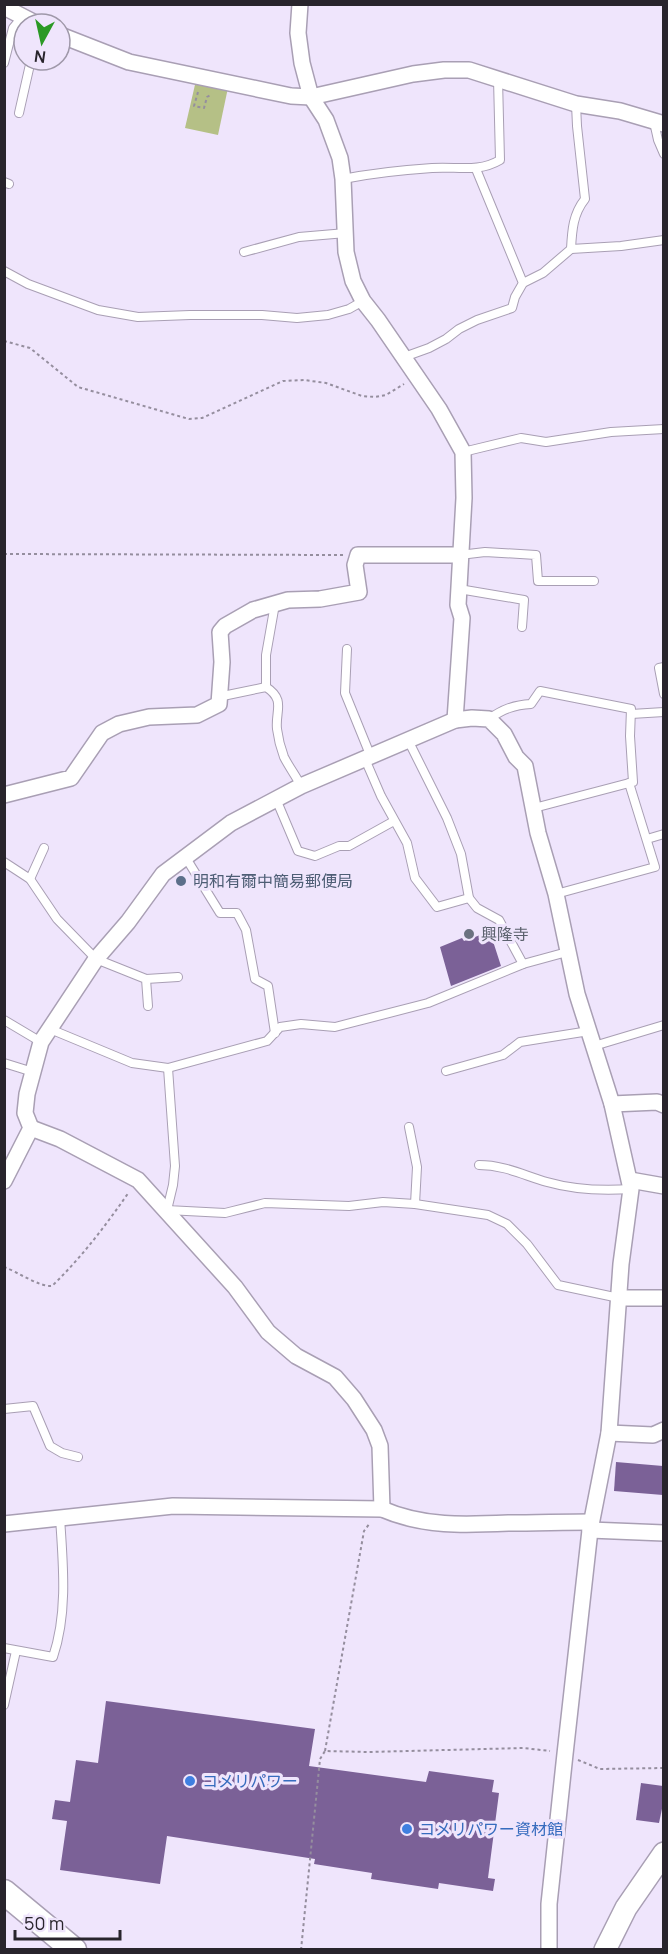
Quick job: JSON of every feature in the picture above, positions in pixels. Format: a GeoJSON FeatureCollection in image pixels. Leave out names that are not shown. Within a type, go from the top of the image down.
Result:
{"type":"FeatureCollection","features":[{"type":"Feature","properties":{"kind":"main road"},"geometry":{"type":"LineString","coordinates":[[605,1950],[626,1908],[663,1853]]}},
{"type":"Feature","properties":{"kind":"main road"},"geometry":{"type":"LineString","coordinates":[[4,1892],[74,1950]]}},
{"type":"Feature","properties":{"kind":"street"},"geometry":{"type":"LineString","coordinates":[[300,4],[299,48],[311,97],[326,120],[334,140],[344,179],[346,252],[353,281],[363,301],[418,376],[463,452],[464,498],[458,605],[462,618],[455,720]]}},
{"type":"Feature","properties":{"kind":"street"},"geometry":{"type":"LineString","coordinates":[[72,40],[129,62],[291,96],[311,97],[402,76],[444,70],[469,70],[576,104],[620,111],[659,122]]}},
{"type":"Feature","properties":{"kind":"street"},"geometry":{"type":"LineString","coordinates":[[4,795],[71,778],[102,733],[119,724],[149,717],[197,715],[219,704],[222,662],[220,632],[225,626],[253,610],[288,600],[320,599],[359,592],[355,566],[358,555],[460,555]]}},
{"type":"Feature","properties":{"kind":"street"},"geometry":{"type":"LineString","coordinates":[[4,1181],[30,1128],[25,1113],[41,1042],[48,1028],[96,959],[128,922],[163,874],[231,824],[276,799],[455,720],[489,719],[504,734],[516,757],[525,766],[538,833],[556,894],[577,994],[612,1104],[631,1185],[621,1264],[609,1433],[591,1526],[565,1754],[549,1904],[549,1950]]}},
{"type":"Feature","properties":{"kind":"street"},"geometry":{"type":"LineString","coordinates":[[612,1104],[657,1102],[663,1105]]}},
{"type":"Feature","properties":{"kind":"street"},"geometry":{"type":"LineString","coordinates":[[30,1128],[60,1139],[138,1180],[235,1287],[268,1332],[296,1356],[334,1377],[354,1399],[374,1430],[380,1446],[382,1509]]}},
{"type":"Feature","properties":{"kind":"street"},"geometry":{"type":"LineString","coordinates":[[631,1185],[663,1186]]}},
{"type":"Feature","properties":{"kind":"street"},"geometry":{"type":"LineString","coordinates":[[619,1298],[663,1298]]}},
{"type":"Feature","properties":{"kind":"street"},"geometry":{"type":"LineString","coordinates":[[609,1433],[653,1435],[663,1430]]}},
{"type":"Feature","properties":{"kind":"street"},"geometry":{"type":"LineString","coordinates":[[4,1524],[173,1506],[382,1509],[400,1517],[428,1523],[591,1526],[663,1533]]}},
{"type":"Feature","properties":{"kind":"lane"},"geometry":{"type":"LineString","coordinates":[[4,63],[12,32]]}},
{"type":"Feature","properties":{"kind":"lane"},"geometry":{"type":"LineString","coordinates":[[19,113],[28,72]]}},
{"type":"Feature","properties":{"kind":"lane"},"geometry":{"type":"LineString","coordinates":[[344,179],[374,173],[435,167],[476,169],[500,160],[498,80]]}},
{"type":"Feature","properties":{"kind":"lane"},"geometry":{"type":"LineString","coordinates":[[571,249],[572,226],[577,209],[585,199],[576,126],[576,104]]}},
{"type":"Feature","properties":{"kind":"lane"},"geometry":{"type":"LineString","coordinates":[[659,122],[658,140],[663,154]]}},
{"type":"Feature","properties":{"kind":"lane"},"geometry":{"type":"LineString","coordinates":[[476,169],[523,284]]}},
{"type":"Feature","properties":{"kind":"lane"},"geometry":{"type":"LineString","coordinates":[[244,252],[299,237],[346,233]]}},
{"type":"Feature","properties":{"kind":"lane"},"geometry":{"type":"LineString","coordinates":[[404,357],[429,348],[477,320],[512,308],[515,297],[523,284],[543,273],[571,249],[621,246],[663,240]]}},
{"type":"Feature","properties":{"kind":"lane"},"geometry":{"type":"LineString","coordinates":[[4,272],[28,284],[98,310],[138,317],[252,315],[297,318],[328,315],[349,309],[363,301]]}},
{"type":"Feature","properties":{"kind":"lane"},"geometry":{"type":"LineString","coordinates":[[463,452],[521,438],[546,441],[611,432],[663,429]]}},
{"type":"Feature","properties":{"kind":"lane"},"geometry":{"type":"LineString","coordinates":[[460,555],[485,552],[536,555],[538,581],[594,581]]}},
{"type":"Feature","properties":{"kind":"lane"},"geometry":{"type":"LineString","coordinates":[[459,589],[524,600],[522,627]]}},
{"type":"Feature","properties":{"kind":"lane"},"geometry":{"type":"LineString","coordinates":[[266,687],[266,656],[275,604]]}},
{"type":"Feature","properties":{"kind":"lane"},"geometry":{"type":"LineString","coordinates":[[347,649],[345,693],[394,821],[407,843],[416,878],[437,907],[469,898]]}},
{"type":"Feature","properties":{"kind":"lane"},"geometry":{"type":"LineString","coordinates":[[663,667],[660,668],[663,694]]}},
{"type":"Feature","properties":{"kind":"lane"},"geometry":{"type":"LineString","coordinates":[[218,697],[266,687],[273,692],[278,700],[280,712],[276,728],[284,756],[301,786]]}},
{"type":"Feature","properties":{"kind":"lane"},"geometry":{"type":"LineString","coordinates":[[489,719],[503,709],[531,704],[540,691],[631,709],[633,782],[534,808]]}},
{"type":"Feature","properties":{"kind":"lane"},"geometry":{"type":"LineString","coordinates":[[631,714],[663,712]]}},
{"type":"Feature","properties":{"kind":"lane"},"geometry":{"type":"LineString","coordinates":[[408,740],[447,818],[461,854],[469,898],[477,908],[499,920],[523,964]]}},
{"type":"Feature","properties":{"kind":"lane"},"geometry":{"type":"LineString","coordinates":[[556,894],[656,867],[629,783]]}},
{"type":"Feature","properties":{"kind":"lane"},"geometry":{"type":"LineString","coordinates":[[276,799],[298,851],[315,856],[339,846],[349,846],[394,821]]}},
{"type":"Feature","properties":{"kind":"lane"},"geometry":{"type":"LineString","coordinates":[[647,839],[663,834]]}},
{"type":"Feature","properties":{"kind":"lane"},"geometry":{"type":"LineString","coordinates":[[30,879],[44,849]]}},
{"type":"Feature","properties":{"kind":"lane"},"geometry":{"type":"LineString","coordinates":[[186,858],[220,913],[237,913],[246,930],[255,979],[268,986],[275,1033]]}},
{"type":"Feature","properties":{"kind":"lane"},"geometry":{"type":"LineString","coordinates":[[4,862],[30,879],[57,919],[96,959],[146,979],[178,978]]}},
{"type":"Feature","properties":{"kind":"lane"},"geometry":{"type":"LineString","coordinates":[[48,1028],[132,1063],[168,1068],[267,1041],[280,1027],[301,1024],[335,1028],[428,1003],[523,964],[567,952]]}},
{"type":"Feature","properties":{"kind":"lane"},"geometry":{"type":"LineString","coordinates":[[146,979],[148,1006]]}},
{"type":"Feature","properties":{"kind":"lane"},"geometry":{"type":"LineString","coordinates":[[4,1020],[41,1042]]}},
{"type":"Feature","properties":{"kind":"lane"},"geometry":{"type":"LineString","coordinates":[[446,1071],[503,1055],[520,1042],[592,1039],[663,1025]]}},
{"type":"Feature","properties":{"kind":"lane"},"geometry":{"type":"LineString","coordinates":[[4,1063],[33,1072]]}},
{"type":"Feature","properties":{"kind":"lane"},"geometry":{"type":"LineString","coordinates":[[168,1068],[175,1166],[167,1210],[225,1213],[265,1203],[349,1206],[383,1202],[415,1204],[488,1215],[507,1224],[527,1244],[558,1285],[619,1298]]}},
{"type":"Feature","properties":{"kind":"lane"},"geometry":{"type":"LineString","coordinates":[[409,1127],[417,1167],[415,1204]]}},
{"type":"Feature","properties":{"kind":"lane"},"geometry":{"type":"LineString","coordinates":[[479,1166],[496,1165],[570,1187],[602,1191],[631,1185]]}},
{"type":"Feature","properties":{"kind":"lane"},"geometry":{"type":"LineString","coordinates":[[4,1409],[33,1406],[50,1446],[62,1454],[78,1456]]}},
{"type":"Feature","properties":{"kind":"lane"},"geometry":{"type":"LineString","coordinates":[[4,1648],[53,1657],[57,1647],[65,1584],[60,1517]]}},
{"type":"Feature","properties":{"kind":"lane"},"geometry":{"type":"LineString","coordinates":[[4,1705],[16,1651]]}},
{"type":"Feature","properties":{"kind":"path"},"geometry":{"type":"LineString","coordinates":[[202,78],[194,106],[204,108],[207,97],[214,93]]}},
{"type":"Feature","properties":{"kind":"path"},"geometry":{"type":"LineString","coordinates":[[4,341],[30,348],[78,387],[189,419],[202,418],[283,381],[304,380],[326,384],[362,396],[375,397],[386,394],[418,376]]}},
{"type":"Feature","properties":{"kind":"path"},"geometry":{"type":"LineString","coordinates":[[4,554],[358,555]]}},
{"type":"Feature","properties":{"kind":"path"},"geometry":{"type":"LineString","coordinates":[[4,1267],[19,1272],[45,1287],[52,1286],[71,1268],[107,1224],[138,1180]]}},
{"type":"Feature","properties":{"kind":"path"},"geometry":{"type":"LineString","coordinates":[[301,1950],[320,1759],[325,1751],[364,1530],[382,1509]]}},
{"type":"Feature","properties":{"kind":"path"},"geometry":{"type":"LineString","coordinates":[[325,1751],[381,1752],[523,1748],[565,1754],[600,1768],[663,1768]]}},
{"type":"Feature","properties":{"kind":"green space"},"geometry":{"type":"Polygon","coordinates":[[[197,76],[229,83],[218,135],[185,128],[197,76]]]}},
{"type":"Feature","properties":{"kind":"building"},"geometry":{"type":"Polygon","coordinates":[[[483,934],[484,937],[491,935],[501,966],[451,986],[440,947],[462,938],[464,941],[483,934]]]}},
{"type":"Feature","properties":{"kind":"building"},"geometry":{"type":"Polygon","coordinates":[[[616,1462],[663,1466],[663,1495],[614,1491],[616,1462]]]}},
{"type":"Feature","properties":{"kind":"building"},"geometry":{"type":"Polygon","coordinates":[[[106,1701],[315,1729],[309,1766],[426,1782],[429,1771],[494,1780],[492,1792],[499,1793],[488,1878],[495,1879],[493,1891],[439,1883],[438,1889],[371,1879],[372,1873],[314,1864],[315,1859],[167,1836],[160,1884],[60,1870],[67,1821],[52,1819],[55,1800],[70,1802],[76,1760],[98,1763],[106,1701]]]}},
{"type":"Feature","properties":{"kind":"building"},"geometry":{"type":"Polygon","coordinates":[[[641,1783],[663,1786],[663,1804],[659,1823],[636,1820],[641,1783]]]}},
{"type":"Feature","properties":{"kind":"place","name":"明和有爾中簡易郵便局"},"geometry":{"type":"Point","coordinates":[181,881]}},
{"type":"Feature","properties":{"kind":"place","name":"興隆寺"},"geometry":{"type":"Point","coordinates":[469,934]}},
{"type":"Feature","properties":{"kind":"place","name":"コメリパワー"},"geometry":{"type":"Point","coordinates":[190,1781]}},
{"type":"Feature","properties":{"kind":"place","name":"コメリパワー資材館"},"geometry":{"type":"Point","coordinates":[407,1829]}}]}
